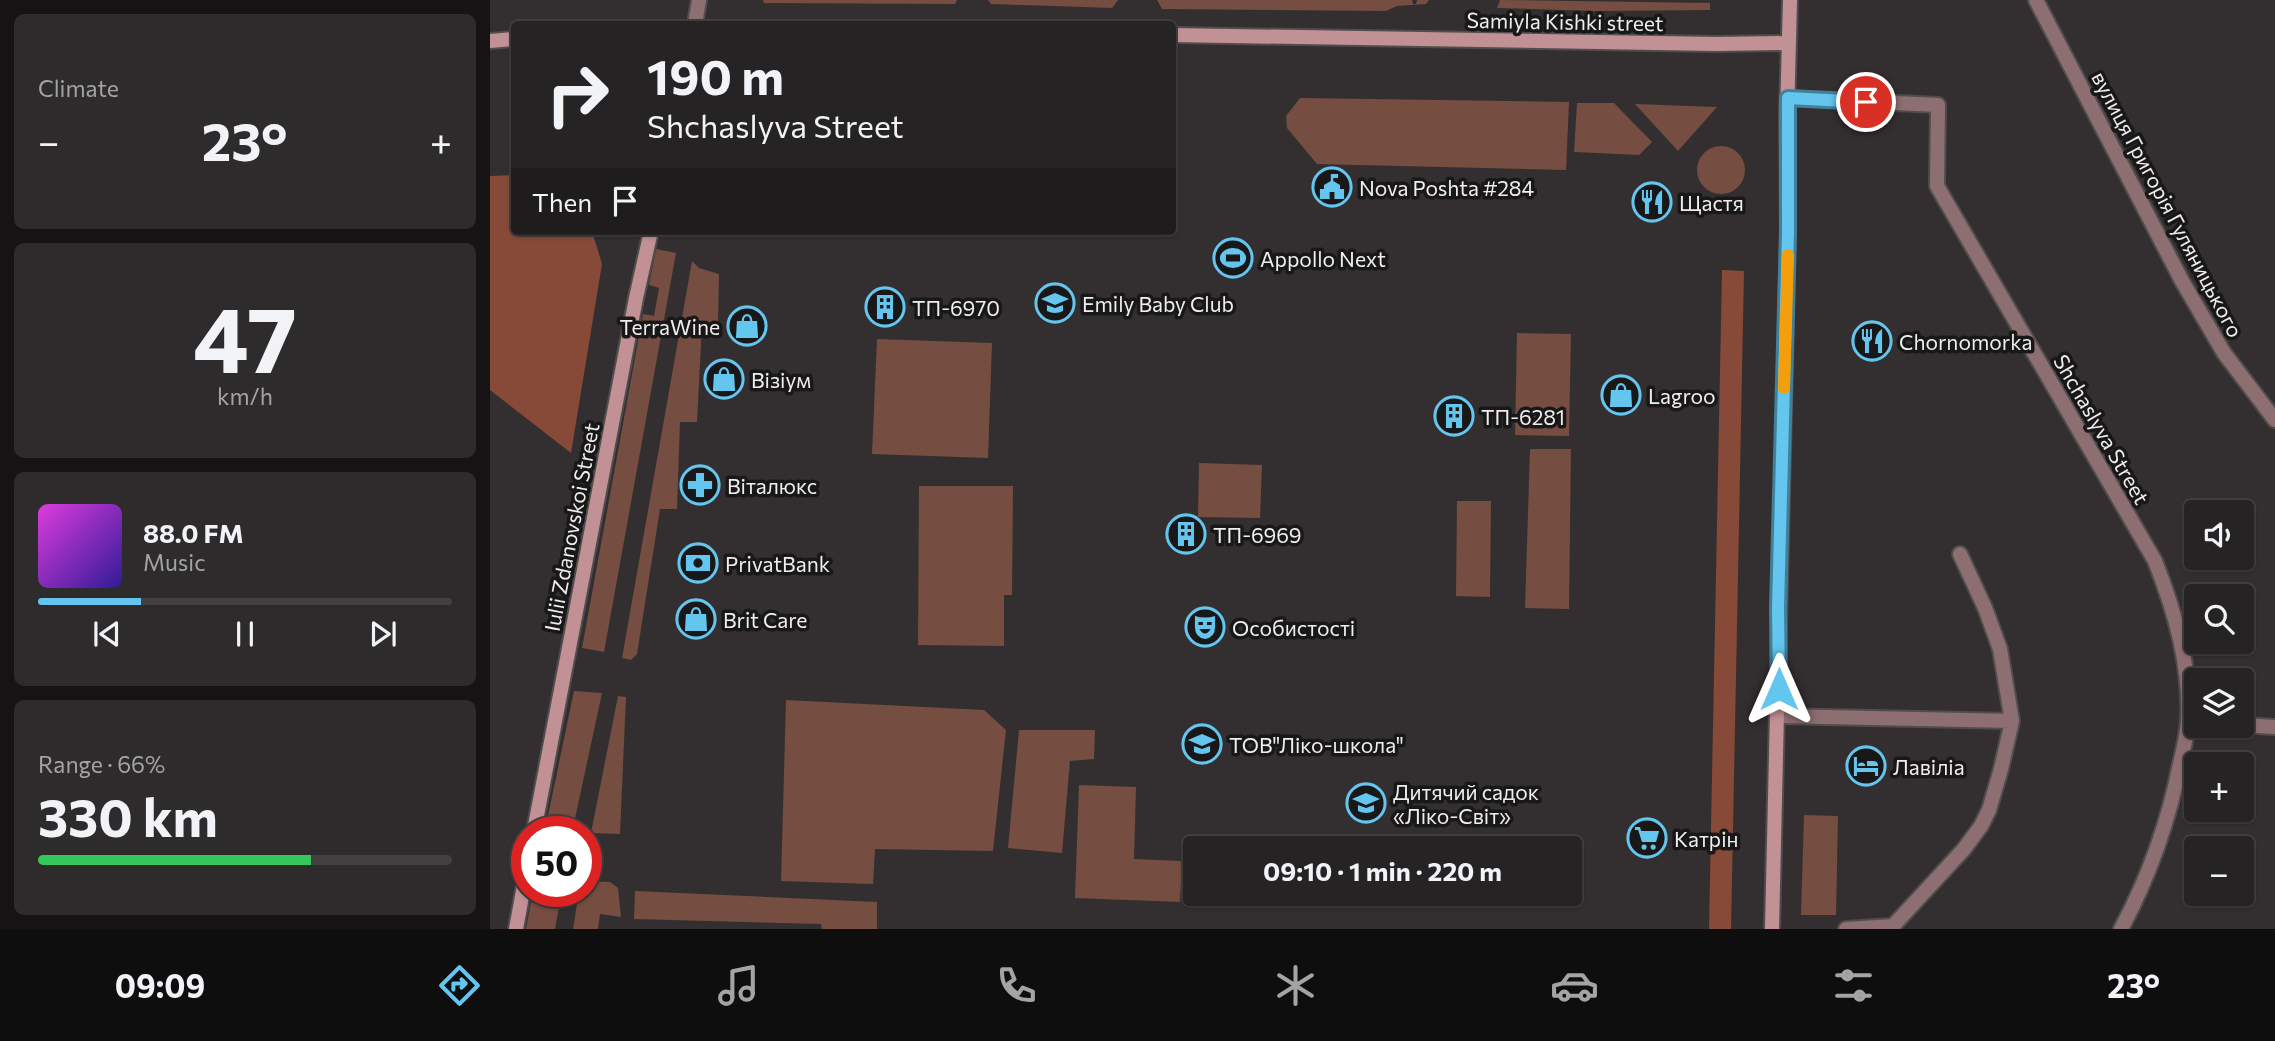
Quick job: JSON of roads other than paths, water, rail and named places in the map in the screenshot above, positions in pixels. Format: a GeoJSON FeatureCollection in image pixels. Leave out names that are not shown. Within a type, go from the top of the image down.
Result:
{"type":"FeatureCollection","features":[{"type":"Feature","properties":{"kind":"street"},"geometry":{"type":"LineString","coordinates":[[696,21],[699,0]]}},
{"type":"Feature","properties":{"kind":"street"},"geometry":{"type":"LineString","coordinates":[[1772,929],[1779,716],[1778,608],[1788,244],[1790,0]]}},
{"type":"Feature","properties":{"kind":"street","name":"вулиця Григорія Гуляницького"},"geometry":{"type":"LineString","coordinates":[[2036,0],[2182,281],[2224,353],[2275,420]]}},
{"type":"Feature","properties":{"kind":"street","name":"Samiyla Kishki street"},"geometry":{"type":"LineString","coordinates":[[1176,35],[1689,44],[1789,43]]}},
{"type":"Feature","properties":{"kind":"street"},"geometry":{"type":"LineString","coordinates":[[490,41],[511,39]]}},
{"type":"Feature","properties":{"kind":"street","name":"Shchaslyva Street"},"geometry":{"type":"LineString","coordinates":[[1788,98],[1938,105],[1937,187],[2155,561],[2175,615],[2186,668]]}},
{"type":"Feature","properties":{"kind":"street","name":"Iulii Zdanovskoi Street"},"geometry":{"type":"LineString","coordinates":[[537,816],[650,235]]}},
{"type":"Feature","properties":{"kind":"street"},"geometry":{"type":"LineString","coordinates":[[1846,929],[1895,928],[1964,849],[1989,810],[2011,721],[2000,649],[1960,554]]}},
{"type":"Feature","properties":{"kind":"street"},"geometry":{"type":"LineString","coordinates":[[1779,716],[2011,721]]}},
{"type":"Feature","properties":{"kind":"street"},"geometry":{"type":"LineString","coordinates":[[2254,726],[2275,727]]}},
{"type":"Feature","properties":{"kind":"street","name":"Shchaslyva Street"},"geometry":{"type":"LineString","coordinates":[[2121,929],[2146,882],[2172,804],[2188,738]]}},
{"type":"Feature","properties":{"kind":"street"},"geometry":{"type":"LineString","coordinates":[[516,929],[520,907]]}},
{"type":"Feature","properties":{"kind":"place","name":"Nova Poshta #284"},"geometry":{"type":"Point","coordinates":[1332,187]}},
{"type":"Feature","properties":{"kind":"place","name":"Щастя"},"geometry":{"type":"Point","coordinates":[1652,202]}},
{"type":"Feature","properties":{"kind":"place","name":"Appollo Next"},"geometry":{"type":"Point","coordinates":[1233,258]}},
{"type":"Feature","properties":{"kind":"place","name":"Emily Baby Club"},"geometry":{"type":"Point","coordinates":[1055,303]}},
{"type":"Feature","properties":{"kind":"place","name":"ТП-6970"},"geometry":{"type":"Point","coordinates":[885,307]}},
{"type":"Feature","properties":{"kind":"place","name":"TerraWine"},"geometry":{"type":"Point","coordinates":[747,326]}},
{"type":"Feature","properties":{"kind":"place","name":"Chornomorka"},"geometry":{"type":"Point","coordinates":[1872,341]}},
{"type":"Feature","properties":{"kind":"place","name":"Візіум"},"geometry":{"type":"Point","coordinates":[724,379]}},
{"type":"Feature","properties":{"kind":"place","name":"Lagroo"},"geometry":{"type":"Point","coordinates":[1621,395]}},
{"type":"Feature","properties":{"kind":"place","name":"ТП-6281"},"geometry":{"type":"Point","coordinates":[1454,416]}},
{"type":"Feature","properties":{"kind":"place","name":"Віталюкс"},"geometry":{"type":"Point","coordinates":[700,485]}},
{"type":"Feature","properties":{"kind":"place","name":"ТП-6969"},"geometry":{"type":"Point","coordinates":[1186,534]}},
{"type":"Feature","properties":{"kind":"place","name":"PrivatBank"},"geometry":{"type":"Point","coordinates":[698,563]}},
{"type":"Feature","properties":{"kind":"place","name":"Brit Care"},"geometry":{"type":"Point","coordinates":[696,619]}},
{"type":"Feature","properties":{"kind":"place","name":"Особистості"},"geometry":{"type":"Point","coordinates":[1205,627]}},
{"type":"Feature","properties":{"kind":"place","name":"ТОВ\"Ліко-школа\""},"geometry":{"type":"Point","coordinates":[1202,744]}},
{"type":"Feature","properties":{"kind":"place","name":"Лавіліа"},"geometry":{"type":"Point","coordinates":[1866,766]}},
{"type":"Feature","properties":{"kind":"place","name":"Дитячий садок «Ліко-Світ»"},"geometry":{"type":"Point","coordinates":[1366,803]}},
{"type":"Feature","properties":{"kind":"place","name":"Катрін"},"geometry":{"type":"Point","coordinates":[1647,838]}}]}
